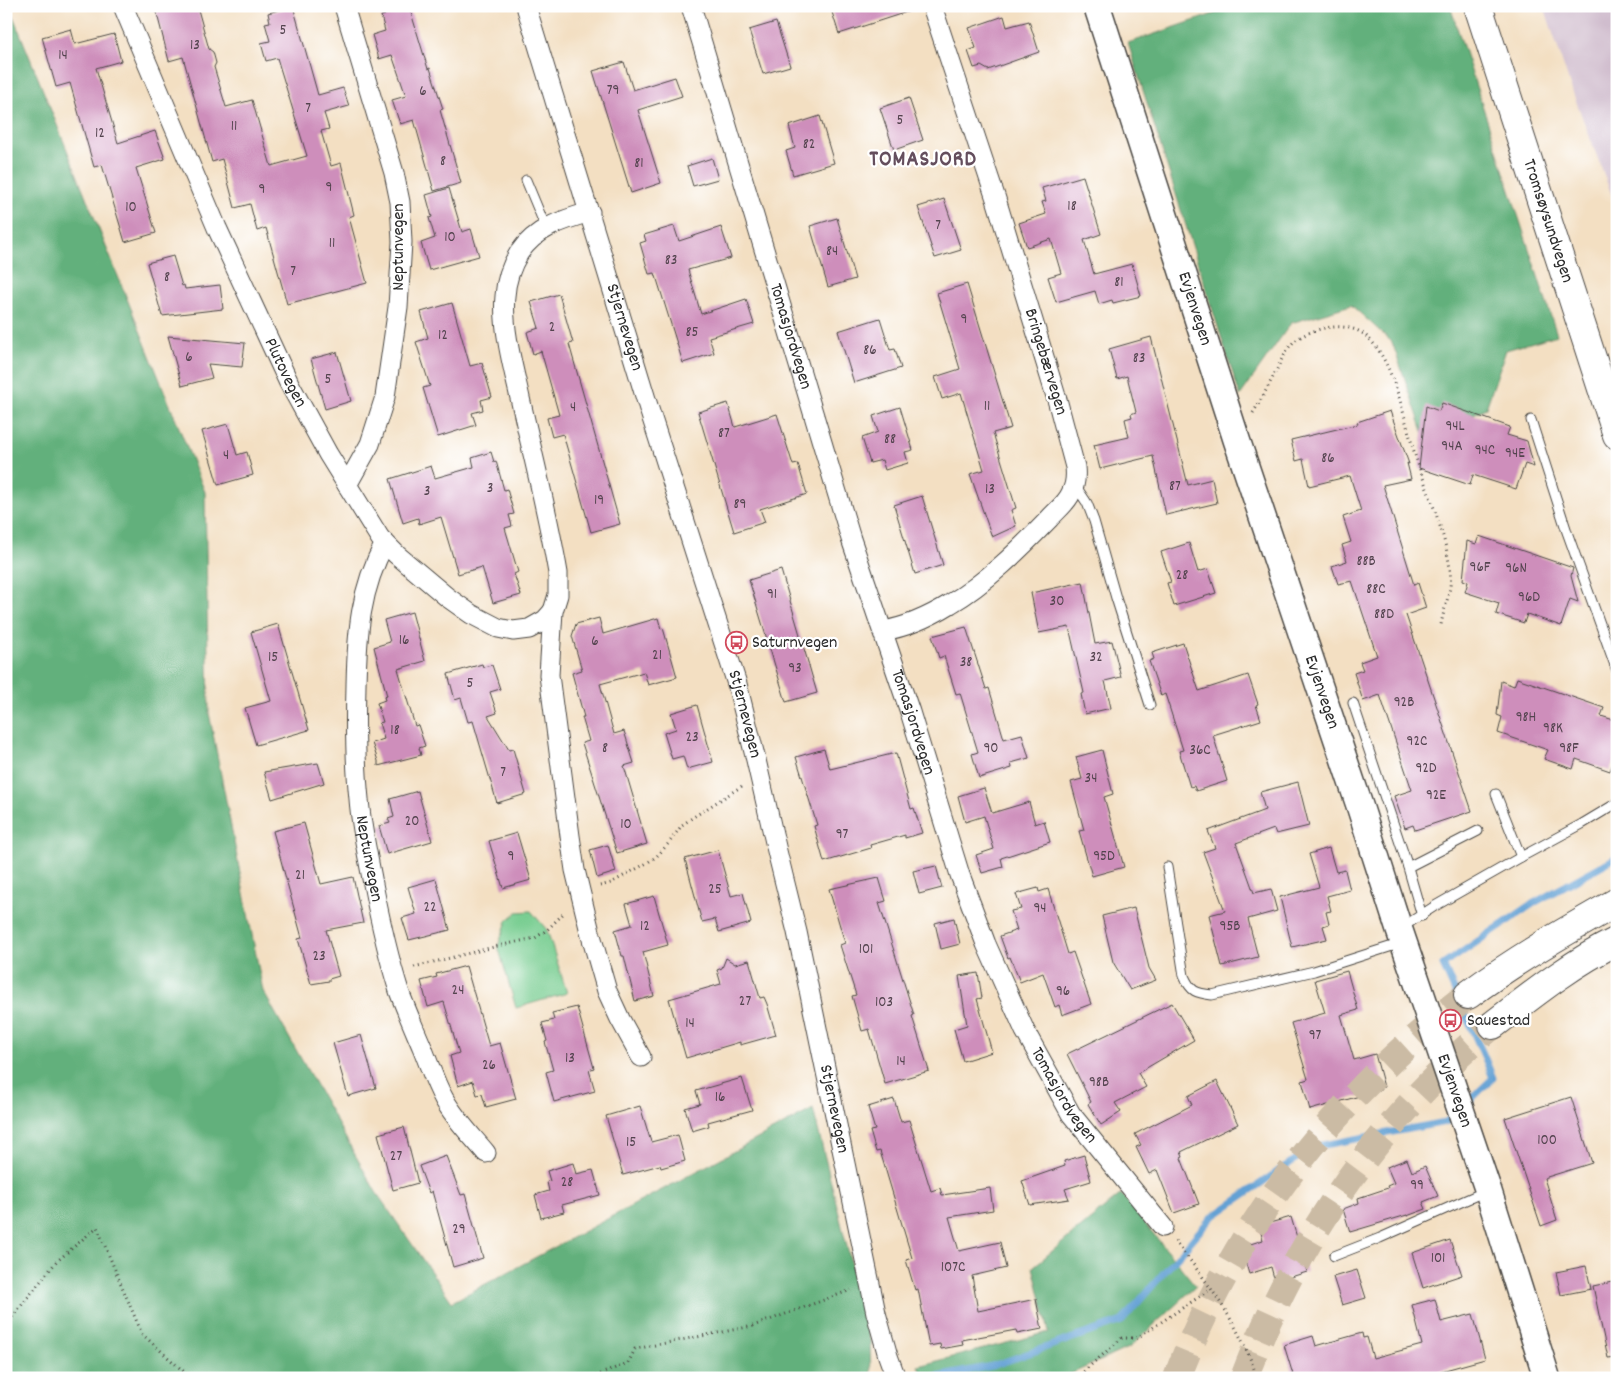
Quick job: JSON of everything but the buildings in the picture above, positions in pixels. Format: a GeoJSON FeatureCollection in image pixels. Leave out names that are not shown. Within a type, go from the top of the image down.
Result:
{"type":"FeatureCollection","features":[{"type":"Feature","properties":{"kind":"highway","name":"Tromsøysundvegen"},"geometry":{"type":"LineString","coordinates":[[1478,6],[1617,436]]}},
{"type":"Feature","properties":{"kind":"highway"},"geometry":{"type":"LineString","coordinates":[[1545,986],[1580,942],[1617,902]]}},
{"type":"Feature","properties":{"kind":"highway"},"geometry":{"type":"LineString","coordinates":[[1468,995],[1492,977],[1580,942],[1617,941]]}},
{"type":"Feature","properties":{"kind":"highway"},"geometry":{"type":"LineString","coordinates":[[1492,1025],[1545,986],[1578,972],[1617,960]]}},
{"type":"Feature","properties":{"kind":"street","name":"Plutovegen"},"geometry":{"type":"LineString","coordinates":[[123,6],[236,272],[303,411],[369,521],[385,543],[397,555],[446,597],[471,614],[498,628],[513,632],[529,629],[545,620],[553,611]]}},
{"type":"Feature","properties":{"kind":"street","name":"Neptunvegen"},"geometry":{"type":"LineString","coordinates":[[344,6],[394,173],[400,202],[402,242],[398,307],[386,397],[370,444],[348,486]]}},
{"type":"Feature","properties":{"kind":"street","name":"Stjernevegen"},"geometry":{"type":"LineString","coordinates":[[526,6],[737,684],[760,776],[776,852],[797,932],[870,1283],[881,1330],[896,1378]]}},
{"type":"Feature","properties":{"kind":"street","name":"Tomasjordvegen"},"geometry":{"type":"LineString","coordinates":[[691,6],[828,467],[936,791],[960,875],[986,944],[1007,995],[1071,1114],[1163,1227]]}},
{"type":"Feature","properties":{"kind":"street","name":"Bringebærvegen"},"geometry":{"type":"LineString","coordinates":[[932,6],[976,137],[1039,340],[1075,467],[1075,484]]}},
{"type":"Feature","properties":{"kind":"street","name":"Evjenvegen"},"geometry":{"type":"LineString","coordinates":[[1097,6],[1237,441],[1360,807],[1401,936],[1488,1190],[1547,1378]]}},
{"type":"Feature","properties":{"kind":"street"},"geometry":{"type":"LineString","coordinates":[[590,212],[546,228],[528,241],[514,262],[506,288],[504,306],[514,370],[558,573],[558,595],[553,611],[549,675],[570,836],[582,901],[607,991],[641,1057]]}},
{"type":"Feature","properties":{"kind":"street"},"geometry":{"type":"LineString","coordinates":[[883,631],[904,628],[950,604],[972,589],[1035,533],[1065,502],[1075,484]]}},
{"type":"Feature","properties":{"kind":"street","name":"Neptunvegen"},"geometry":{"type":"LineString","coordinates":[[385,543],[368,580],[362,607],[357,652],[355,710],[362,825],[379,914],[394,972],[407,1012],[438,1086],[452,1112],[486,1152]]}},
{"type":"Feature","properties":{"kind":"lane"},"geometry":{"type":"LineString","coordinates":[[526,180],[546,228]]}},
{"type":"Feature","properties":{"kind":"lane"},"geometry":{"type":"LineString","coordinates":[[1531,420],[1567,532],[1617,671]]}},
{"type":"Feature","properties":{"kind":"lane"},"geometry":{"type":"LineString","coordinates":[[1075,484],[1087,503],[1094,520],[1116,598],[1150,705]]}},
{"type":"Feature","properties":{"kind":"lane"},"geometry":{"type":"LineString","coordinates":[[1353,703],[1408,867],[1422,916]]}},
{"type":"Feature","properties":{"kind":"lane"},"geometry":{"type":"LineString","coordinates":[[1496,794],[1521,857]]}},
{"type":"Feature","properties":{"kind":"lane"},"geometry":{"type":"LineString","coordinates":[[1167,867],[1184,976],[1189,987],[1198,993],[1212,995],[1314,971],[1401,936],[1435,906],[1617,803]]}},
{"type":"Feature","properties":{"kind":"lane"},"geometry":{"type":"LineString","coordinates":[[1408,867],[1478,832]]}},
{"type":"Feature","properties":{"kind":"lane"},"geometry":{"type":"LineString","coordinates":[[1334,1256],[1380,1238],[1488,1190]]}},
{"type":"Feature","properties":{"kind":"path"},"geometry":{"type":"LineString","coordinates":[[1237,441],[1265,393],[1283,356],[1295,341],[1314,331],[1325,328],[1346,328],[1365,334],[1385,361],[1394,384],[1448,557],[1450,592],[1441,625]]}},
{"type":"Feature","properties":{"kind":"path"},"geometry":{"type":"LineString","coordinates":[[597,887],[611,883],[657,856],[682,825],[760,776]]}},
{"type":"Feature","properties":{"kind":"path"},"geometry":{"type":"LineString","coordinates":[[394,972],[535,938],[547,930],[556,919],[575,904],[582,901]]}},
{"type":"Feature","properties":{"kind":"path"},"geometry":{"type":"LineString","coordinates":[[6,1326],[56,1262],[97,1227],[142,1334],[190,1378]]}},
{"type":"Feature","properties":{"kind":"path"},"geometry":{"type":"LineString","coordinates":[[1163,1227],[1224,1307],[1243,1340],[1257,1378]]}},
{"type":"Feature","properties":{"kind":"path"},"geometry":{"type":"LineString","coordinates":[[591,1378],[628,1363],[635,1349],[753,1326],[870,1283]]}},
{"type":"Feature","properties":{"kind":"path"},"geometry":{"type":"LineString","coordinates":[[1076,1378],[1122,1338],[1138,1338],[1211,1289]]}},
{"type":"Feature","properties":{"kind":"shaded area"},"geometry":{"type":"Polygon","coordinates":[[[1544,6],[1617,6],[1617,209],[1570,85],[1544,6]]]}},
{"type":"Feature","properties":{"kind":"green space"},"geometry":{"type":"Polygon","coordinates":[[[6,6],[9,6],[205,492],[209,713],[263,991],[376,1192],[452,1302],[813,1109],[870,1340],[871,1378],[6,1378],[6,6]]]}},
{"type":"Feature","properties":{"kind":"green space"},"geometry":{"type":"Polygon","coordinates":[[[1237,6],[1450,6],[1557,335],[1506,350],[1486,408],[1425,437],[1392,342],[1351,305],[1291,323],[1240,396],[1128,43],[1237,6]]]}},
{"type":"Feature","properties":{"kind":"green space"},"geometry":{"type":"Polygon","coordinates":[[[531,911],[547,930],[567,993],[516,1008],[498,946],[507,921],[517,912],[531,911]]]}},
{"type":"Feature","properties":{"kind":"green space"},"geometry":{"type":"Polygon","coordinates":[[[1121,1194],[1196,1286],[1130,1347],[1062,1378],[924,1378],[918,1366],[1049,1332],[1033,1267],[1121,1194]]]}},
{"type":"Feature","properties":{"kind":"waterway"},"geometry":{"type":"LineString","coordinates":[[1465,1105],[1493,1078],[1443,965],[1534,903],[1617,857]]}},
{"type":"Feature","properties":{"kind":"waterway"},"geometry":{"type":"LineString","coordinates":[[932,1378],[992,1366],[1122,1321],[1211,1218],[1313,1147],[1446,1122],[1457,1112]]}},
{"type":"Feature","properties":{"kind":"tunnel"},"geometry":{"type":"LineString","coordinates":[[1177,1378],[1201,1322],[1228,1268],[1260,1216],[1296,1166],[1334,1119],[1376,1074],[1421,1033],[1468,995]]}},
{"type":"Feature","properties":{"kind":"tunnel"},"geometry":{"type":"LineString","coordinates":[[1244,1378],[1265,1326],[1289,1277],[1345,1185],[1413,1101],[1451,1062],[1493,1025]]}},
{"type":"Feature","properties":{"kind":"place","name":"Saturnvegen"},"geometry":{"type":"Point","coordinates":[736,643]}},
{"type":"Feature","properties":{"kind":"place","name":"Sauestad"},"geometry":{"type":"Point","coordinates":[1451,1021]}},
{"type":"Feature","properties":{"kind":"district","name":"TOMASJORD"},"geometry":{"type":"Point","coordinates":[923,160]}}]}
